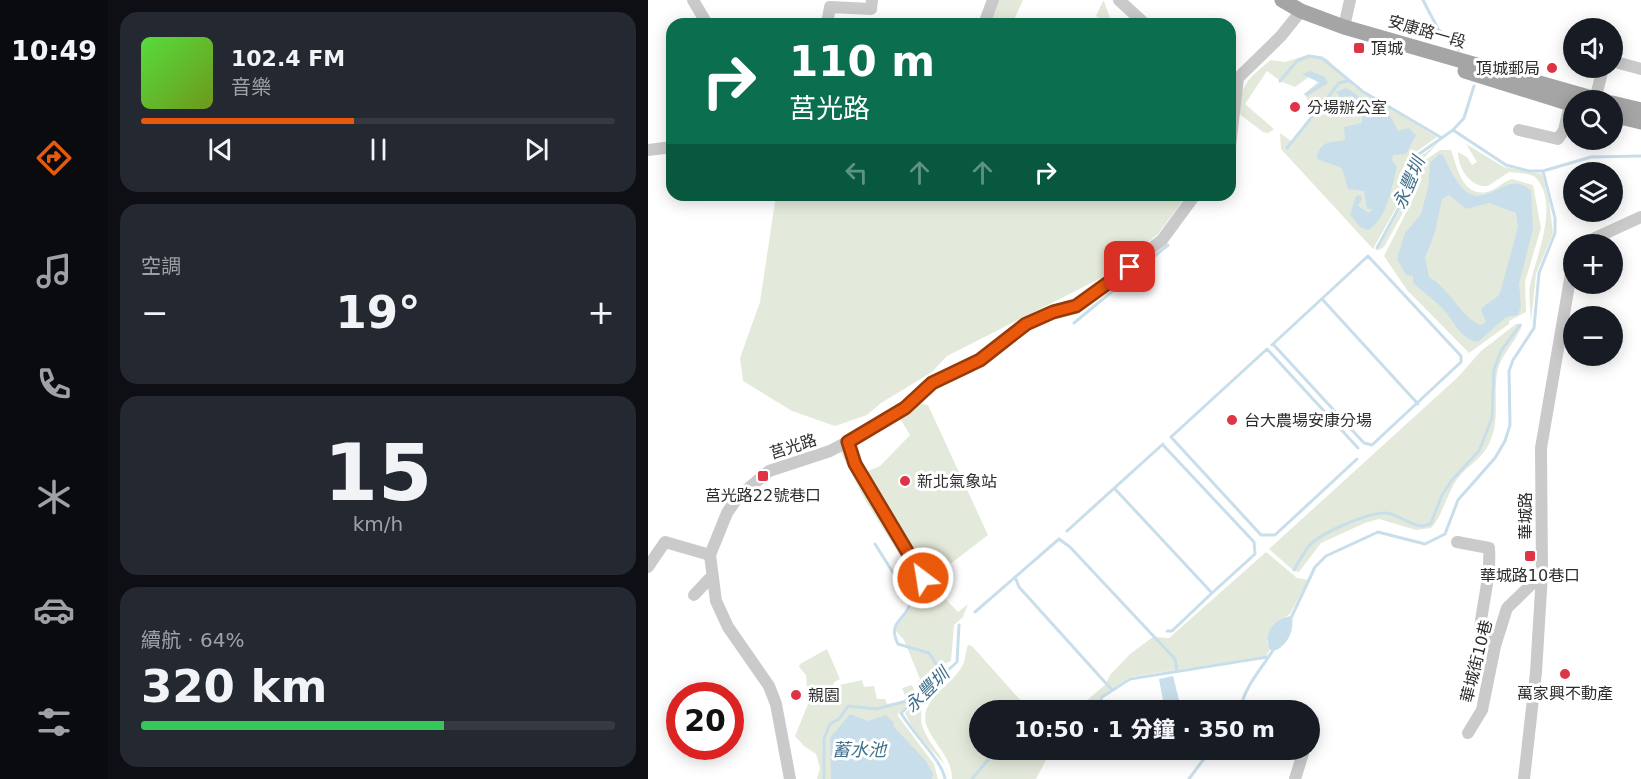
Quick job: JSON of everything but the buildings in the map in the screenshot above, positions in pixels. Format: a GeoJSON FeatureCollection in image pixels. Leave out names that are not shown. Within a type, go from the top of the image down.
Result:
{"type":"FeatureCollection","features":[{"type":"Feature","properties":{"kind":"main road","name":"安康路一段"},"geometry":{"type":"LineString","coordinates":[[1268,0],[1353,38],[1563,101]]}},
{"type":"Feature","properties":{"kind":"main road","name":"安康路一段"},"geometry":{"type":"LineString","coordinates":[[1282,0],[1299,14],[1563,90]]}},
{"type":"Feature","properties":{"kind":"main road"},"geometry":{"type":"LineString","coordinates":[[1623,106],[1641,110]]}},
{"type":"Feature","properties":{"kind":"main road"},"geometry":{"type":"LineString","coordinates":[[1623,118],[1641,122]]}},
{"type":"Feature","properties":{"kind":"street"},"geometry":{"type":"LineString","coordinates":[[693,0],[704,18]]}},
{"type":"Feature","properties":{"kind":"street"},"geometry":{"type":"LineString","coordinates":[[828,18],[830,7],[871,9],[872,0]]}},
{"type":"Feature","properties":{"kind":"street"},"geometry":{"type":"LineString","coordinates":[[986,18],[993,0]]}},
{"type":"Feature","properties":{"kind":"street"},"geometry":{"type":"LineString","coordinates":[[1119,0],[1138,18]]}},
{"type":"Feature","properties":{"kind":"street"},"geometry":{"type":"LineString","coordinates":[[1344,27],[1350,0]]}},
{"type":"Feature","properties":{"kind":"street"},"geometry":{"type":"LineString","coordinates":[[1236,95],[1238,78],[1299,14]]}},
{"type":"Feature","properties":{"kind":"street"},"geometry":{"type":"LineString","coordinates":[[1623,65],[1641,69]]}},
{"type":"Feature","properties":{"kind":"street"},"geometry":{"type":"LineString","coordinates":[[1519,130],[1558,140],[1563,132]]}},
{"type":"Feature","properties":{"kind":"street"},"geometry":{"type":"LineString","coordinates":[[648,150],[666,148]]}},
{"type":"Feature","properties":{"kind":"street","name":"莒光路"},"geometry":{"type":"LineString","coordinates":[[790,779],[776,704],[770,686],[728,627],[716,601],[711,577],[710,555],[727,513],[751,484],[769,471],[830,451],[848,442],[905,408],[932,383],[969,367],[983,358],[1026,324],[1053,312],[1076,306],[1162,240],[1191,201]]}},
{"type":"Feature","properties":{"kind":"street"},"geometry":{"type":"LineString","coordinates":[[1604,234],[1641,217]]}},
{"type":"Feature","properties":{"kind":"street","name":"華城路"},"geometry":{"type":"LineString","coordinates":[[1524,779],[1536,672],[1542,574],[1541,448],[1567,294]]}},
{"type":"Feature","properties":{"kind":"street"},"geometry":{"type":"LineString","coordinates":[[848,442],[855,464],[923,578]]}},
{"type":"Feature","properties":{"kind":"street"},"geometry":{"type":"LineString","coordinates":[[648,567],[665,542],[710,555]]}},
{"type":"Feature","properties":{"kind":"street"},"geometry":{"type":"LineString","coordinates":[[1457,542],[1489,548],[1491,569],[1484,592],[1480,628],[1495,646]]}},
{"type":"Feature","properties":{"kind":"street","name":"華城街10巷"},"geometry":{"type":"LineString","coordinates":[[1468,733],[1482,710],[1495,646],[1507,608],[1542,574]]}},
{"type":"Feature","properties":{"kind":"street"},"geometry":{"type":"LineString","coordinates":[[694,595],[711,577]]}},
{"type":"Feature","properties":{"kind":"street"},"geometry":{"type":"LineString","coordinates":[[1294,779],[1301,760]]}},
{"type":"Feature","properties":{"kind":"green space"},"geometry":{"type":"Polygon","coordinates":[[[997,0],[1023,0],[1015,18],[992,18],[997,0]]]}},
{"type":"Feature","properties":{"kind":"green space"},"geometry":{"type":"Polygon","coordinates":[[[1103,1],[1104,1],[1110,18],[1096,16],[1103,1]]]}},
{"type":"Feature","properties":{"kind":"green space"},"geometry":{"type":"Polygon","coordinates":[[[1307,55],[1327,59],[1354,87],[1437,137],[1416,152],[1405,192],[1373,249],[1281,149],[1280,133],[1291,141],[1316,111],[1304,94],[1319,81],[1309,77],[1295,87],[1282,82],[1267,71],[1245,104],[1274,129],[1268,133],[1263,132],[1238,113],[1241,95],[1247,82],[1263,66],[1271,60],[1285,62],[1307,55]]]}},
{"type":"Feature","properties":{"kind":"green space"},"geometry":{"type":"Polygon","coordinates":[[[1439,142],[1422,160],[1409,202],[1384,247],[1377,251],[1409,193],[1419,158],[1439,142]]]}},
{"type":"Feature","properties":{"kind":"green space"},"geometry":{"type":"Polygon","coordinates":[[[1466,144],[1504,167],[1542,174],[1549,200],[1553,233],[1536,274],[1531,322],[1530,285],[1541,246],[1546,216],[1543,189],[1534,176],[1509,172],[1488,186],[1476,184],[1466,176],[1460,164],[1458,152],[1467,157],[1472,165],[1477,162],[1466,144]]]}},
{"type":"Feature","properties":{"kind":"green space"},"geometry":{"type":"Polygon","coordinates":[[[1440,150],[1451,150],[1458,172],[1472,190],[1487,192],[1512,179],[1533,185],[1541,228],[1525,282],[1526,312],[1509,321],[1509,324],[1469,353],[1407,290],[1384,256],[1416,193],[1425,160],[1440,150]]]}},
{"type":"Feature","properties":{"kind":"green space"},"geometry":{"type":"Polygon","coordinates":[[[775,201],[1183,201],[1158,234],[1111,273],[947,356],[932,372],[881,403],[867,415],[835,426],[792,411],[743,381],[740,358],[760,302],[775,201]]]}},
{"type":"Feature","properties":{"kind":"green space"},"geometry":{"type":"Polygon","coordinates":[[[1516,324],[1522,324],[1521,328],[1501,361],[1497,373],[1496,419],[1492,437],[1485,451],[1457,479],[1438,519],[1431,528],[1416,530],[1379,519],[1365,523],[1321,543],[1299,572],[1294,571],[1269,549],[1458,377],[1481,351],[1516,324]]]}},
{"type":"Feature","properties":{"kind":"green space"},"geometry":{"type":"Polygon","coordinates":[[[917,403],[928,405],[988,535],[936,575],[930,583],[958,612],[968,604],[963,617],[954,625],[951,661],[942,665],[921,694],[917,683],[920,679],[904,640],[894,629],[928,586],[921,589],[865,500],[840,451],[853,445],[865,472],[880,466],[910,435],[899,417],[917,403]]]}},
{"type":"Feature","properties":{"kind":"green space"},"geometry":{"type":"Polygon","coordinates":[[[1266,552],[1297,578],[1308,580],[1290,614],[1274,624],[1267,642],[1270,650],[1266,656],[1130,677],[1103,695],[1101,700],[1087,700],[1106,684],[1110,675],[1130,654],[1153,637],[1169,638],[1266,552]]]}},
{"type":"Feature","properties":{"kind":"green space"},"geometry":{"type":"Polygon","coordinates":[[[968,645],[972,646],[1020,700],[969,700],[969,760],[1046,760],[1036,779],[952,779],[950,766],[930,733],[925,714],[928,705],[955,676],[964,662],[968,645]]]}},
{"type":"Feature","properties":{"kind":"green space"},"geometry":{"type":"Polygon","coordinates":[[[827,649],[840,679],[833,683],[835,686],[862,680],[864,687],[874,686],[877,699],[885,699],[887,704],[901,702],[906,698],[902,688],[912,685],[918,698],[899,712],[898,716],[934,764],[938,779],[817,779],[820,768],[816,754],[795,736],[808,704],[806,675],[799,667],[800,664],[827,649]]]}},
{"type":"Feature","properties":{"kind":"green space"},"geometry":{"type":"Polygon","coordinates":[[[919,701],[923,728],[945,765],[913,729],[905,713],[919,701]]]}},
{"type":"Feature","properties":{"kind":"water"},"geometry":{"type":"Polygon","coordinates":[[[1310,71],[1325,77],[1328,83],[1307,96],[1304,94],[1320,83],[1302,74],[1310,71]]]}},
{"type":"Feature","properties":{"kind":"water"},"geometry":{"type":"Polygon","coordinates":[[[1346,88],[1391,117],[1398,131],[1409,128],[1416,135],[1406,154],[1393,155],[1392,160],[1397,167],[1388,202],[1380,219],[1368,230],[1360,227],[1350,215],[1356,196],[1360,195],[1362,199],[1358,206],[1369,213],[1373,209],[1367,209],[1364,191],[1348,189],[1342,168],[1317,159],[1323,145],[1345,140],[1344,127],[1362,123],[1362,115],[1369,112],[1352,96],[1340,97],[1336,92],[1346,88]]]}},
{"type":"Feature","properties":{"kind":"water"},"geometry":{"type":"Polygon","coordinates":[[[1439,154],[1443,155],[1459,184],[1468,193],[1477,196],[1513,184],[1522,185],[1531,191],[1533,229],[1519,284],[1521,306],[1518,315],[1506,317],[1478,342],[1466,337],[1440,306],[1413,283],[1413,276],[1406,275],[1397,259],[1405,233],[1421,214],[1428,188],[1430,163],[1439,154]],[[1449,195],[1442,199],[1435,232],[1425,258],[1429,277],[1443,288],[1466,315],[1480,325],[1486,322],[1481,310],[1500,293],[1518,227],[1516,213],[1489,203],[1466,209],[1449,195]]]}},
{"type":"Feature","properties":{"kind":"water"},"geometry":{"type":"Polygon","coordinates":[[[1292,616],[1292,627],[1288,640],[1277,650],[1270,650],[1268,638],[1271,627],[1280,620],[1292,616]]]}},
{"type":"Feature","properties":{"kind":"water"},"geometry":{"type":"Polygon","coordinates":[[[1173,676],[1179,700],[1163,700],[1159,679],[1173,676]]]}},
{"type":"Feature","properties":{"kind":"water","name":"蓄水池"},"geometry":{"type":"Polygon","coordinates":[[[850,714],[868,721],[886,715],[894,723],[893,726],[926,761],[933,774],[932,779],[831,779],[830,738],[850,714]]]}},
{"type":"Feature","properties":{"kind":"waterway","name":"永豐圳"},"geometry":{"type":"LineString","coordinates":[[1423,0],[1438,29],[1459,50]]}},
{"type":"Feature","properties":{"kind":"waterway"},"geometry":{"type":"LineString","coordinates":[[1280,81],[1297,61],[1309,56],[1322,58],[1362,91],[1442,138]]}},
{"type":"Feature","properties":{"kind":"waterway"},"geometry":{"type":"LineString","coordinates":[[1287,148],[1339,83],[1348,81]]}},
{"type":"Feature","properties":{"kind":"waterway","name":"永豐圳"},"geometry":{"type":"LineString","coordinates":[[1377,248],[1407,193],[1419,154],[1453,130],[1464,118],[1474,86]]}},
{"type":"Feature","properties":{"kind":"waterway","name":"永豐圳"},"geometry":{"type":"LineString","coordinates":[[1453,130],[1506,165],[1529,171],[1543,171],[1591,157],[1641,156]]}},
{"type":"Feature","properties":{"kind":"waterway"},"geometry":{"type":"LineString","coordinates":[[1291,618],[1315,567],[1326,556],[1378,532],[1425,544],[1445,534],[1458,500],[1495,458],[1505,441],[1510,425],[1509,371],[1513,360],[1534,328],[1539,273],[1555,233],[1555,218],[1543,171]]}},
{"type":"Feature","properties":{"kind":"waterway"},"geometry":{"type":"LineString","coordinates":[[1074,323],[1168,245]]}},
{"type":"Feature","properties":{"kind":"waterway"},"geometry":{"type":"LineString","coordinates":[[1272,345],[1273,344],[1368,256],[1461,356],[1461,362],[1372,445],[1364,443],[1273,344]]}},
{"type":"Feature","properties":{"kind":"waterway"},"geometry":{"type":"LineString","coordinates":[[1322,299],[1418,404]]}},
{"type":"Feature","properties":{"kind":"waterway"},"geometry":{"type":"LineString","coordinates":[[1294,570],[1307,549],[1323,535],[1368,516],[1386,513],[1420,526],[1431,523],[1442,495],[1452,480],[1479,451],[1492,418],[1494,369],[1501,351],[1520,325]]}},
{"type":"Feature","properties":{"kind":"waterway"},"geometry":{"type":"LineString","coordinates":[[1267,349],[1358,448]]}},
{"type":"Feature","properties":{"kind":"waterway","name":"永豐圳"},"geometry":{"type":"LineString","coordinates":[[1171,437],[1267,349]]}},
{"type":"Feature","properties":{"kind":"waterway"},"geometry":{"type":"LineString","coordinates":[[1171,437],[1261,535],[1275,535],[1357,459]]}},
{"type":"Feature","properties":{"kind":"waterway","name":"永豐圳"},"geometry":{"type":"LineString","coordinates":[[1067,531],[1163,444]]}},
{"type":"Feature","properties":{"kind":"waterway"},"geometry":{"type":"LineString","coordinates":[[1115,489],[1212,593],[1255,554],[1254,542],[1163,445]]}},
{"type":"Feature","properties":{"kind":"waterway"},"geometry":{"type":"LineString","coordinates":[[1059,539],[1070,547],[1175,659],[1177,671]]}},
{"type":"Feature","properties":{"kind":"waterway","name":"永豐圳"},"geometry":{"type":"LineString","coordinates":[[975,612],[1059,539]]}},
{"type":"Feature","properties":{"kind":"waterway"},"geometry":{"type":"LineString","coordinates":[[875,544],[911,601],[896,625],[895,636],[898,644],[929,653],[944,676]]}},
{"type":"Feature","properties":{"kind":"waterway"},"geometry":{"type":"LineString","coordinates":[[1015,577],[1019,587],[1112,690]]}},
{"type":"Feature","properties":{"kind":"waterway"},"geometry":{"type":"LineString","coordinates":[[1167,631],[1172,631],[1212,593]]}},
{"type":"Feature","properties":{"kind":"waterway","name":"永豐圳"},"geometry":{"type":"LineString","coordinates":[[945,779],[939,764],[901,713],[957,662],[959,625]]}},
{"type":"Feature","properties":{"kind":"waterway"},"geometry":{"type":"LineString","coordinates":[[1243,700],[1249,686],[1275,647]]}},
{"type":"Feature","properties":{"kind":"waterway"},"geometry":{"type":"LineString","coordinates":[[1101,700],[1102,697],[1130,679],[1267,657]]}},
{"type":"Feature","properties":{"kind":"waterway"},"geometry":{"type":"LineString","coordinates":[[824,779],[824,739],[830,724],[839,719],[848,706],[876,709],[907,701],[910,705]]}},
{"type":"Feature","properties":{"kind":"waterway"},"geometry":{"type":"LineString","coordinates":[[972,779],[988,760]]}},
{"type":"Feature","properties":{"kind":"waterway"},"geometry":{"type":"LineString","coordinates":[[1189,779],[1203,760]]}},
{"type":"Feature","properties":{"kind":"place","name":"頂城"},"geometry":{"type":"Point","coordinates":[1359,48]}},
{"type":"Feature","properties":{"kind":"place","name":"頂城郵局"},"geometry":{"type":"Point","coordinates":[1552,68]}},
{"type":"Feature","properties":{"kind":"place","name":"分場辦公室"},"geometry":{"type":"Point","coordinates":[1295,107]}},
{"type":"Feature","properties":{"kind":"place","name":"台大農場安康分場"},"geometry":{"type":"Point","coordinates":[1232,420]}},
{"type":"Feature","properties":{"kind":"place","name":"莒光路22號巷口"},"geometry":{"type":"Point","coordinates":[763,476]}},
{"type":"Feature","properties":{"kind":"place","name":"新北氣象站"},"geometry":{"type":"Point","coordinates":[905,481]}},
{"type":"Feature","properties":{"kind":"place","name":"華城路10巷口"},"geometry":{"type":"Point","coordinates":[1530,556]}},
{"type":"Feature","properties":{"kind":"place","name":"萬家興不動產"},"geometry":{"type":"Point","coordinates":[1565,674]}},
{"type":"Feature","properties":{"kind":"place","name":"親園"},"geometry":{"type":"Point","coordinates":[796,695]}},
{"type":"Feature","properties":{"kind":"route"},"geometry":{"type":"LineString","coordinates":[[923,578],[855,464],[848,442],[905,408],[932,383],[980,360],[1013,332],[1053,312],[1076,306],[1130,267]]}}]}
